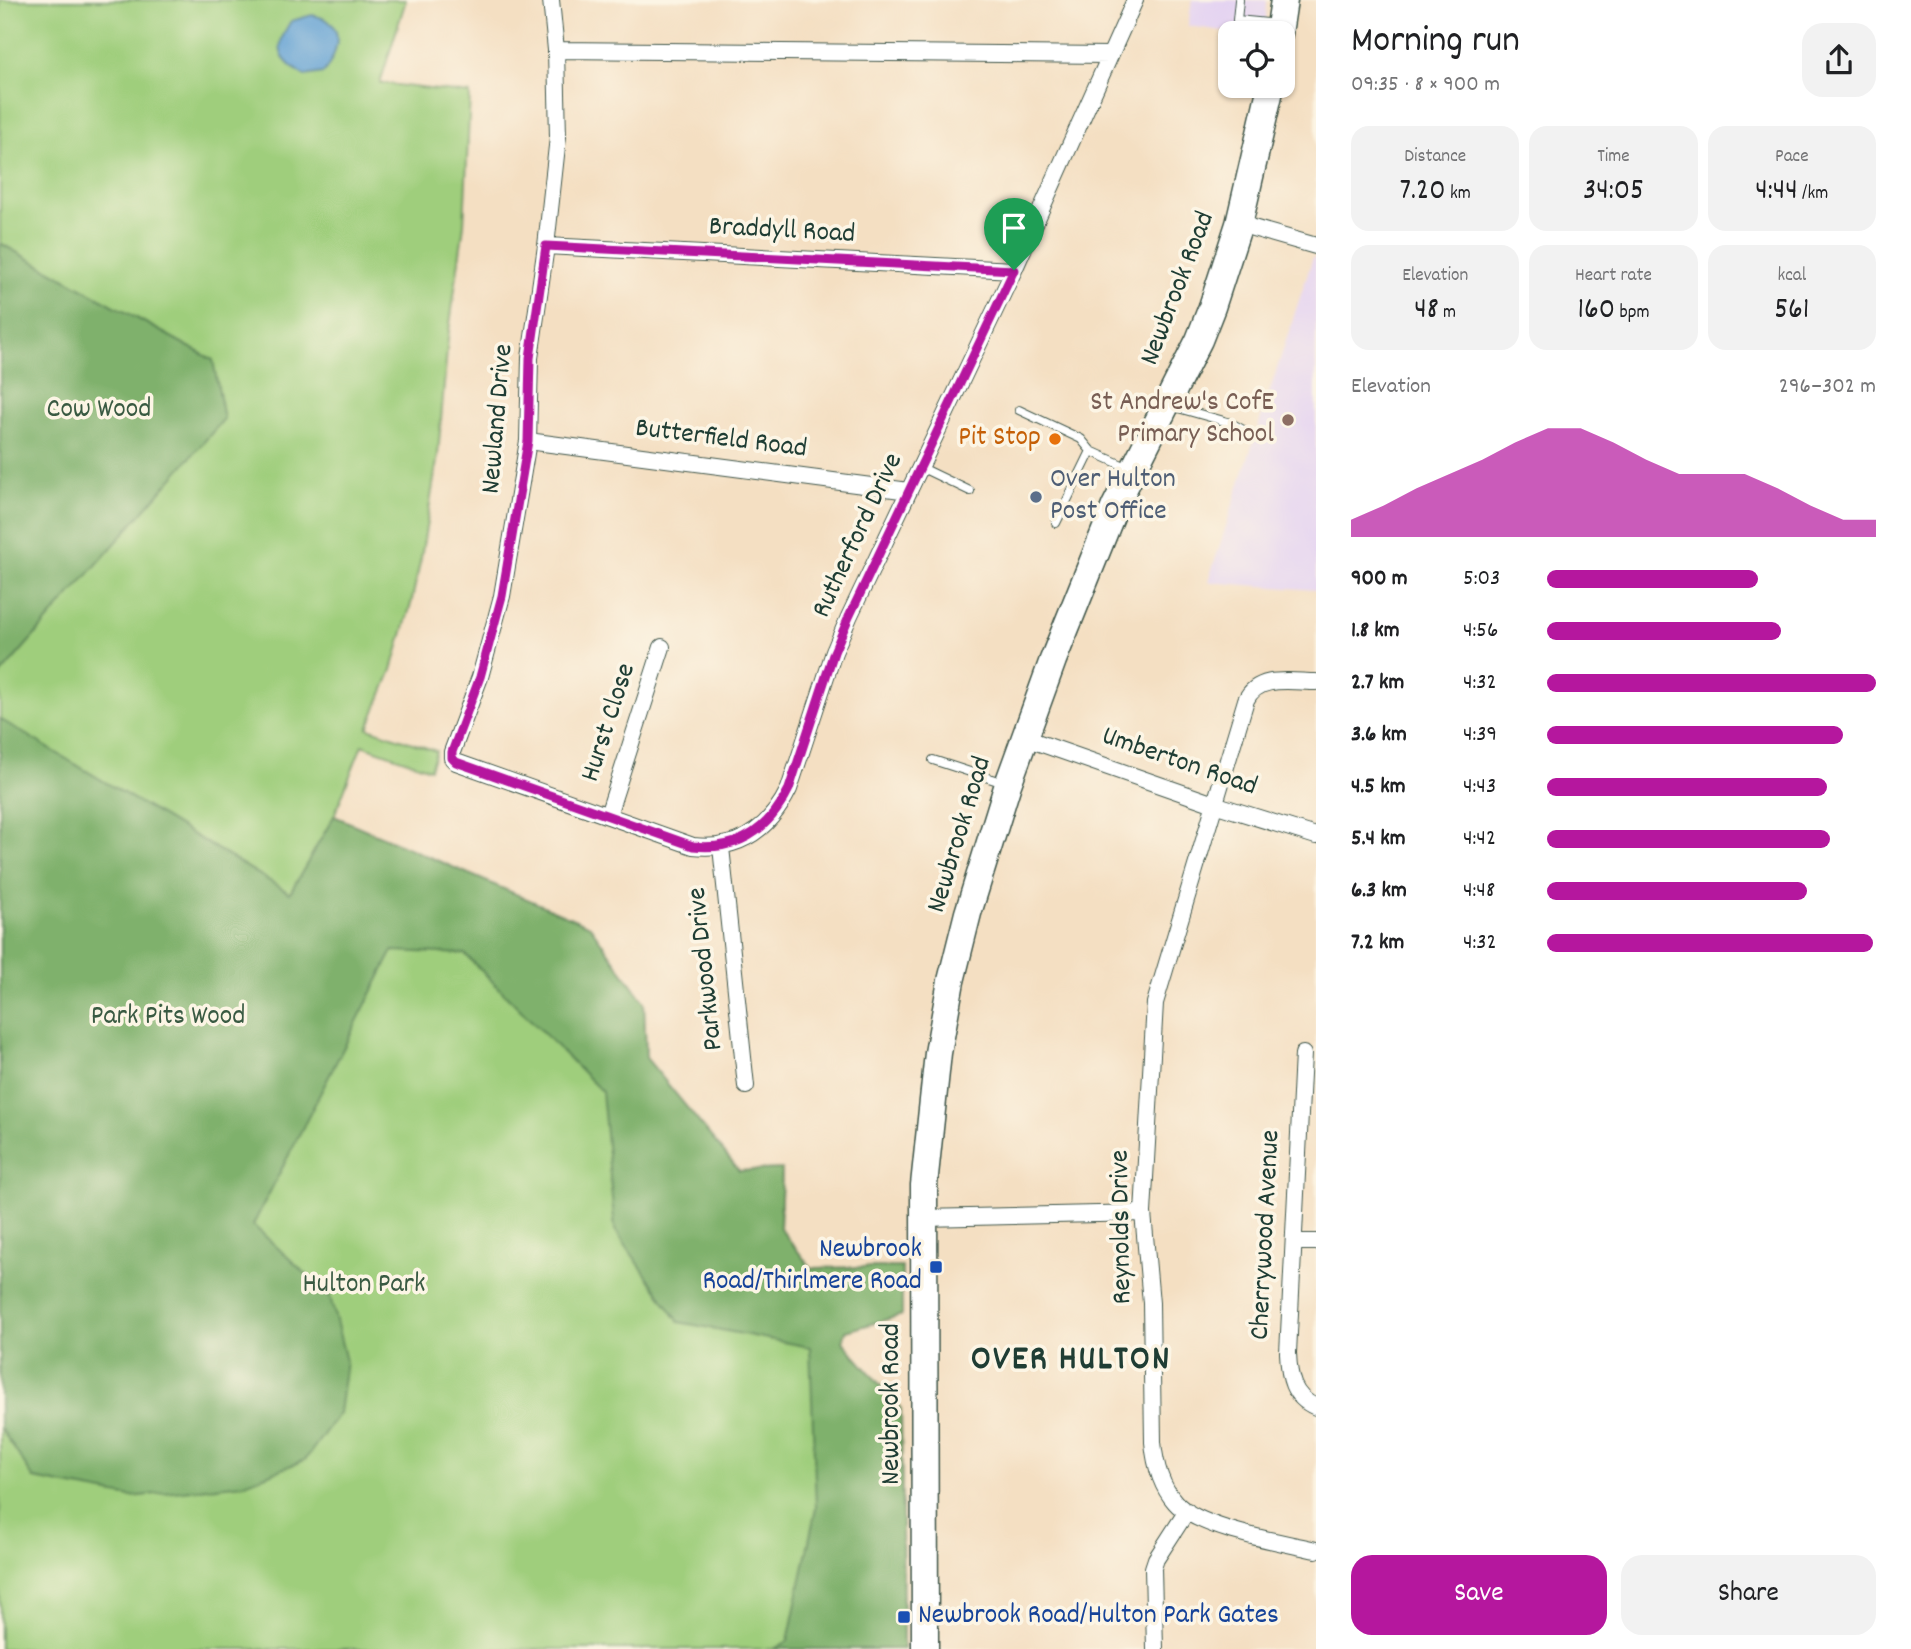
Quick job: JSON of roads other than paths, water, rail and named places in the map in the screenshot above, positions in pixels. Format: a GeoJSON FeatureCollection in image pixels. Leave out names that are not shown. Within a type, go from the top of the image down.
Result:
{"type":"FeatureCollection","features":[{"type":"Feature","properties":{"kind":"highway","name":"Newbrook Road"},"geometry":{"type":"LineString","coordinates":[[925,1649],[924,1185],[938,1052],[951,981],[968,914],[1008,784],[1053,660],[1115,506],[1199,340],[1212,307],[1239,224],[1269,98]]}},
{"type":"Feature","properties":{"kind":"street","name":"Newland Drive"},"geometry":{"type":"LineString","coordinates":[[452,752],[480,677],[502,596],[528,441],[530,358],[558,137],[556,50],[551,0]]}},
{"type":"Feature","properties":{"kind":"street","name":"Rutherford Drive"},"geometry":{"type":"LineString","coordinates":[[452,752],[452,758],[456,762],[693,846],[721,847],[739,842],[754,832],[781,805],[789,789],[839,640],[1014,270],[1135,0]]}},
{"type":"Feature","properties":{"kind":"street"},"geometry":{"type":"LineString","coordinates":[[556,50],[1110,55]]}},
{"type":"Feature","properties":{"kind":"street"},"geometry":{"type":"LineString","coordinates":[[1239,224],[1316,246]]}},
{"type":"Feature","properties":{"kind":"street","name":"Braddyll Road"},"geometry":{"type":"LineString","coordinates":[[546,246],[1014,270]]}},
{"type":"Feature","properties":{"kind":"street","name":"Butterfield Road"},"geometry":{"type":"LineString","coordinates":[[528,441],[909,491]]}},
{"type":"Feature","properties":{"kind":"street","name":"Hurst Close"},"geometry":{"type":"LineString","coordinates":[[608,815],[663,647]]}},
{"type":"Feature","properties":{"kind":"street","name":"Reynolds Drive"},"geometry":{"type":"LineString","coordinates":[[1316,682],[1266,682],[1250,691],[1213,804],[1155,1003],[1143,1213],[1151,1303],[1155,1463],[1163,1485],[1175,1503],[1202,1519],[1244,1533],[1316,1550]]}},
{"type":"Feature","properties":{"kind":"street","name":"Umberton Road"},"geometry":{"type":"LineString","coordinates":[[1025,738],[1213,804],[1316,836]]}},
{"type":"Feature","properties":{"kind":"street","name":"Parkwood Drive"},"geometry":{"type":"LineString","coordinates":[[721,847],[747,1086]]}},
{"type":"Feature","properties":{"kind":"street","name":"Cherrywood Avenue"},"geometry":{"type":"LineString","coordinates":[[1303,1054],[1289,1372],[1293,1387],[1301,1397],[1316,1407]]}},
{"type":"Feature","properties":{"kind":"street"},"geometry":{"type":"LineString","coordinates":[[923,1218],[1143,1213]]}},
{"type":"Feature","properties":{"kind":"street"},"geometry":{"type":"LineString","coordinates":[[1294,1242],[1316,1242]]}},
{"type":"Feature","properties":{"kind":"street"},"geometry":{"type":"LineString","coordinates":[[1155,1649],[1153,1568],[1186,1511]]}},
{"type":"Feature","properties":{"kind":"lane"},"geometry":{"type":"LineString","coordinates":[[1239,0],[1237,20],[1282,19]]}},
{"type":"Feature","properties":{"kind":"lane"},"geometry":{"type":"LineString","coordinates":[[1167,405],[1231,423],[1247,432]]}},
{"type":"Feature","properties":{"kind":"lane"},"geometry":{"type":"LineString","coordinates":[[1019,410],[1081,439],[1091,451],[1133,471]]}},
{"type":"Feature","properties":{"kind":"lane"},"geometry":{"type":"LineString","coordinates":[[1056,523],[1091,451]]}},
{"type":"Feature","properties":{"kind":"lane"},"geometry":{"type":"LineString","coordinates":[[920,467],[970,491]]}},
{"type":"Feature","properties":{"kind":"lane"},"geometry":{"type":"LineString","coordinates":[[933,760],[1008,784]]}},
{"type":"Feature","properties":{"kind":"water"},"geometry":{"type":"Polygon","coordinates":[[[312,15],[333,25],[337,44],[323,73],[305,76],[284,59],[280,46],[291,21],[312,15]]]}},
{"type":"Feature","properties":{"kind":"place","name":"St Andrew's CofE Primary School"},"geometry":{"type":"Point","coordinates":[1288,420]}},
{"type":"Feature","properties":{"kind":"place","name":"Pit Stop"},"geometry":{"type":"Point","coordinates":[1055,439]}},
{"type":"Feature","properties":{"kind":"place","name":"Over Hulton Post Office"},"geometry":{"type":"Point","coordinates":[1036,497]}},
{"type":"Feature","properties":{"kind":"place","name":"Newbrook Road/Thirlmere Road"},"geometry":{"type":"Point","coordinates":[936,1267]}},
{"type":"Feature","properties":{"kind":"place","name":"Newbrook Road/Hulton Park Gates"},"geometry":{"type":"Point","coordinates":[904,1617]}},
{"type":"Feature","properties":{"kind":"district","name":"OVER HULTON"},"geometry":{"type":"Point","coordinates":[1071,1361]}},
{"type":"Feature","properties":{"kind":"park label","name":"Cow Wood"},"geometry":{"type":"Point","coordinates":[99,411]}},
{"type":"Feature","properties":{"kind":"park label","name":"Park Pits Wood"},"geometry":{"type":"Point","coordinates":[168,1018]}},
{"type":"Feature","properties":{"kind":"park label","name":"Hulton Park"},"geometry":{"type":"Point","coordinates":[364,1286]}}]}
